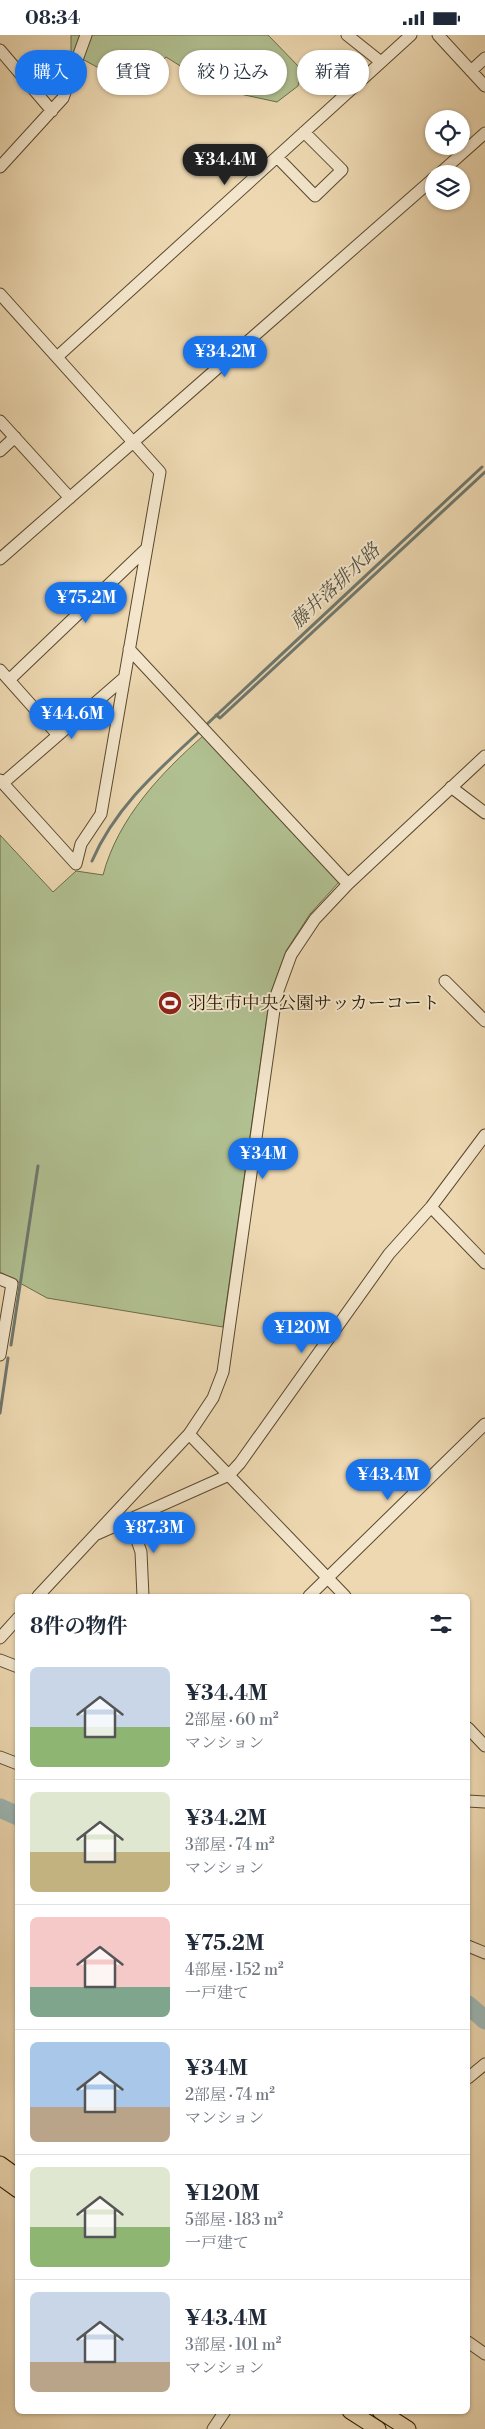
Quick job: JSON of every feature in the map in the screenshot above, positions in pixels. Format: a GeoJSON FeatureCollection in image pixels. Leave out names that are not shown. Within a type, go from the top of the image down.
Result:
{"type":"FeatureCollection","features":[{"type":"Feature","properties":{"kind":"main road"},"geometry":{"type":"LineString","coordinates":[[0,2164],[15,2175]]}},
{"type":"Feature","properties":{"kind":"main road"},"geometry":{"type":"LineString","coordinates":[[0,2177],[15,2189]]}},
{"type":"Feature","properties":{"kind":"main road"},"geometry":{"type":"LineString","coordinates":[[355,2414],[378,2429]]}},
{"type":"Feature","properties":{"kind":"main road"},"geometry":{"type":"LineString","coordinates":[[385,2414],[408,2429]]}},
{"type":"Feature","properties":{"kind":"street"},"geometry":{"type":"LineString","coordinates":[[0,167],[63,97],[86,35]]}},
{"type":"Feature","properties":{"kind":"street"},"geometry":{"type":"LineString","coordinates":[[347,35],[381,62]]}},
{"type":"Feature","properties":{"kind":"street"},"geometry":{"type":"LineString","coordinates":[[57,357],[411,35]]}},
{"type":"Feature","properties":{"kind":"street"},"geometry":{"type":"LineString","coordinates":[[438,35],[485,86]]}},
{"type":"Feature","properties":{"kind":"street"},"geometry":{"type":"LineString","coordinates":[[0,50],[52,111]]}},
{"type":"Feature","properties":{"kind":"street"},"geometry":{"type":"LineString","coordinates":[[471,71],[485,58]]}},
{"type":"Feature","properties":{"kind":"street"},"geometry":{"type":"LineString","coordinates":[[276,157],[315,196],[342,170],[304,132]]}},
{"type":"Feature","properties":{"kind":"street"},"geometry":{"type":"LineString","coordinates":[[449,165],[485,133]]}},
{"type":"Feature","properties":{"kind":"street"},"geometry":{"type":"LineString","coordinates":[[0,559],[425,186]]}},
{"type":"Feature","properties":{"kind":"street"},"geometry":{"type":"LineString","coordinates":[[0,294],[160,472],[101,814],[81,844],[76,864],[1,782],[124,678]]}},
{"type":"Feature","properties":{"kind":"street"},"geometry":{"type":"LineString","coordinates":[[0,421],[70,498]]}},
{"type":"Feature","properties":{"kind":"street"},"geometry":{"type":"LineString","coordinates":[[0,451],[15,437]]}},
{"type":"Feature","properties":{"kind":"street"},"geometry":{"type":"LineString","coordinates":[[8,680],[146,549]]}},
{"type":"Feature","properties":{"kind":"street"},"geometry":{"type":"LineString","coordinates":[[129,649],[348,884]]}},
{"type":"Feature","properties":{"kind":"street"},"geometry":{"type":"LineString","coordinates":[[0,670],[58,735]]}},
{"type":"Feature","properties":{"kind":"street"},"geometry":{"type":"LineString","coordinates":[[40,1594],[189,1434],[213,1398],[223,1372],[276,996],[291,955],[315,919],[348,884],[485,756]]}},
{"type":"Feature","properties":{"kind":"street"},"geometry":{"type":"LineString","coordinates":[[452,787],[485,813]]}},
{"type":"Feature","properties":{"kind":"street"},"geometry":{"type":"LineString","coordinates":[[445,981],[485,1021]]}},
{"type":"Feature","properties":{"kind":"street"},"geometry":{"type":"LineString","coordinates":[[92,1536],[229,1475],[240,1463],[389,1254],[431,1207],[485,1135]]}},
{"type":"Feature","properties":{"kind":"street"},"geometry":{"type":"LineString","coordinates":[[431,1207],[485,1263]]}},
{"type":"Feature","properties":{"kind":"street"},"geometry":{"type":"LineString","coordinates":[[0,1279],[12,1284],[0,1355]]}},
{"type":"Feature","properties":{"kind":"street"},"geometry":{"type":"LineString","coordinates":[[311,1594],[485,1424]]}},
{"type":"Feature","properties":{"kind":"street"},"geometry":{"type":"LineString","coordinates":[[189,1434],[343,1594]]}},
{"type":"Feature","properties":{"kind":"street"},"geometry":{"type":"LineString","coordinates":[[130,1519],[140,1552],[143,1594]]}},
{"type":"Feature","properties":{"kind":"street"},"geometry":{"type":"LineString","coordinates":[[0,1638],[15,1621]]}},
{"type":"Feature","properties":{"kind":"street"},"geometry":{"type":"LineString","coordinates":[[0,1660],[15,1666]]}},
{"type":"Feature","properties":{"kind":"street"},"geometry":{"type":"LineString","coordinates":[[470,1730],[485,1747]]}},
{"type":"Feature","properties":{"kind":"street"},"geometry":{"type":"LineString","coordinates":[[0,1757],[15,1763]]}},
{"type":"Feature","properties":{"kind":"street"},"geometry":{"type":"LineString","coordinates":[[470,1801],[485,1802]]}},
{"type":"Feature","properties":{"kind":"street"},"geometry":{"type":"LineString","coordinates":[[470,1948],[485,1953]]}},
{"type":"Feature","properties":{"kind":"street"},"geometry":{"type":"LineString","coordinates":[[470,2076],[481,2067],[485,2079]]}},
{"type":"Feature","properties":{"kind":"street"},"geometry":{"type":"LineString","coordinates":[[470,2343],[485,2354]]}},
{"type":"Feature","properties":{"kind":"street"},"geometry":{"type":"LineString","coordinates":[[212,2429],[223,2414]]}},
{"type":"Feature","properties":{"kind":"green space"},"geometry":{"type":"Polygon","coordinates":[[[71,35],[268,35],[283,50],[179,50],[179,65],[169,59],[169,50],[97,50],[97,67],[87,62],[87,50],[71,50],[71,35]]]}},
{"type":"Feature","properties":{"kind":"green space"},"geometry":{"type":"Polygon","coordinates":[[[287,55],[297,65],[297,87],[287,94],[287,55]]]}},
{"type":"Feature","properties":{"kind":"green space"},"geometry":{"type":"Polygon","coordinates":[[[245,95],[286,95],[277,102],[245,95]]]}},
{"type":"Feature","properties":{"kind":"green space"},"geometry":{"type":"Polygon","coordinates":[[[203,736],[339,882],[310,914],[286,951],[270,995],[223,1327],[47,1298],[0,1272],[0,835],[53,892],[76,871],[103,875],[119,834],[130,816],[157,781],[203,736]]]}},
{"type":"Feature","properties":{"kind":"waterway","name":"藤井落排水路"},"geometry":{"type":"LineString","coordinates":[[206,725],[482,467]]}},
{"type":"Feature","properties":{"kind":"waterway"},"geometry":{"type":"LineString","coordinates":[[216,715],[220,718],[485,472]]}},
{"type":"Feature","properties":{"kind":"waterway","name":"藤井落排水路"},"geometry":{"type":"LineString","coordinates":[[92,861],[101,842],[125,807],[152,777],[198,733]]}},
{"type":"Feature","properties":{"kind":"waterway","name":"藤井落排水路"},"geometry":{"type":"LineString","coordinates":[[11,1345],[38,1166]]}},
{"type":"Feature","properties":{"kind":"waterway","name":"藤井落排水路"},"geometry":{"type":"LineString","coordinates":[[0,1413],[8,1358]]}},
{"type":"Feature","properties":{"kind":"waterway"},"geometry":{"type":"LineString","coordinates":[[0,1808],[15,1815]]}},
{"type":"Feature","properties":{"kind":"waterway"},"geometry":{"type":"LineString","coordinates":[[470,2007],[485,2020]]}},
{"type":"Feature","properties":{"kind":"place","name":"羽生市中央公園サッカーコート"},"geometry":{"type":"Point","coordinates":[170,1003]}}]}
